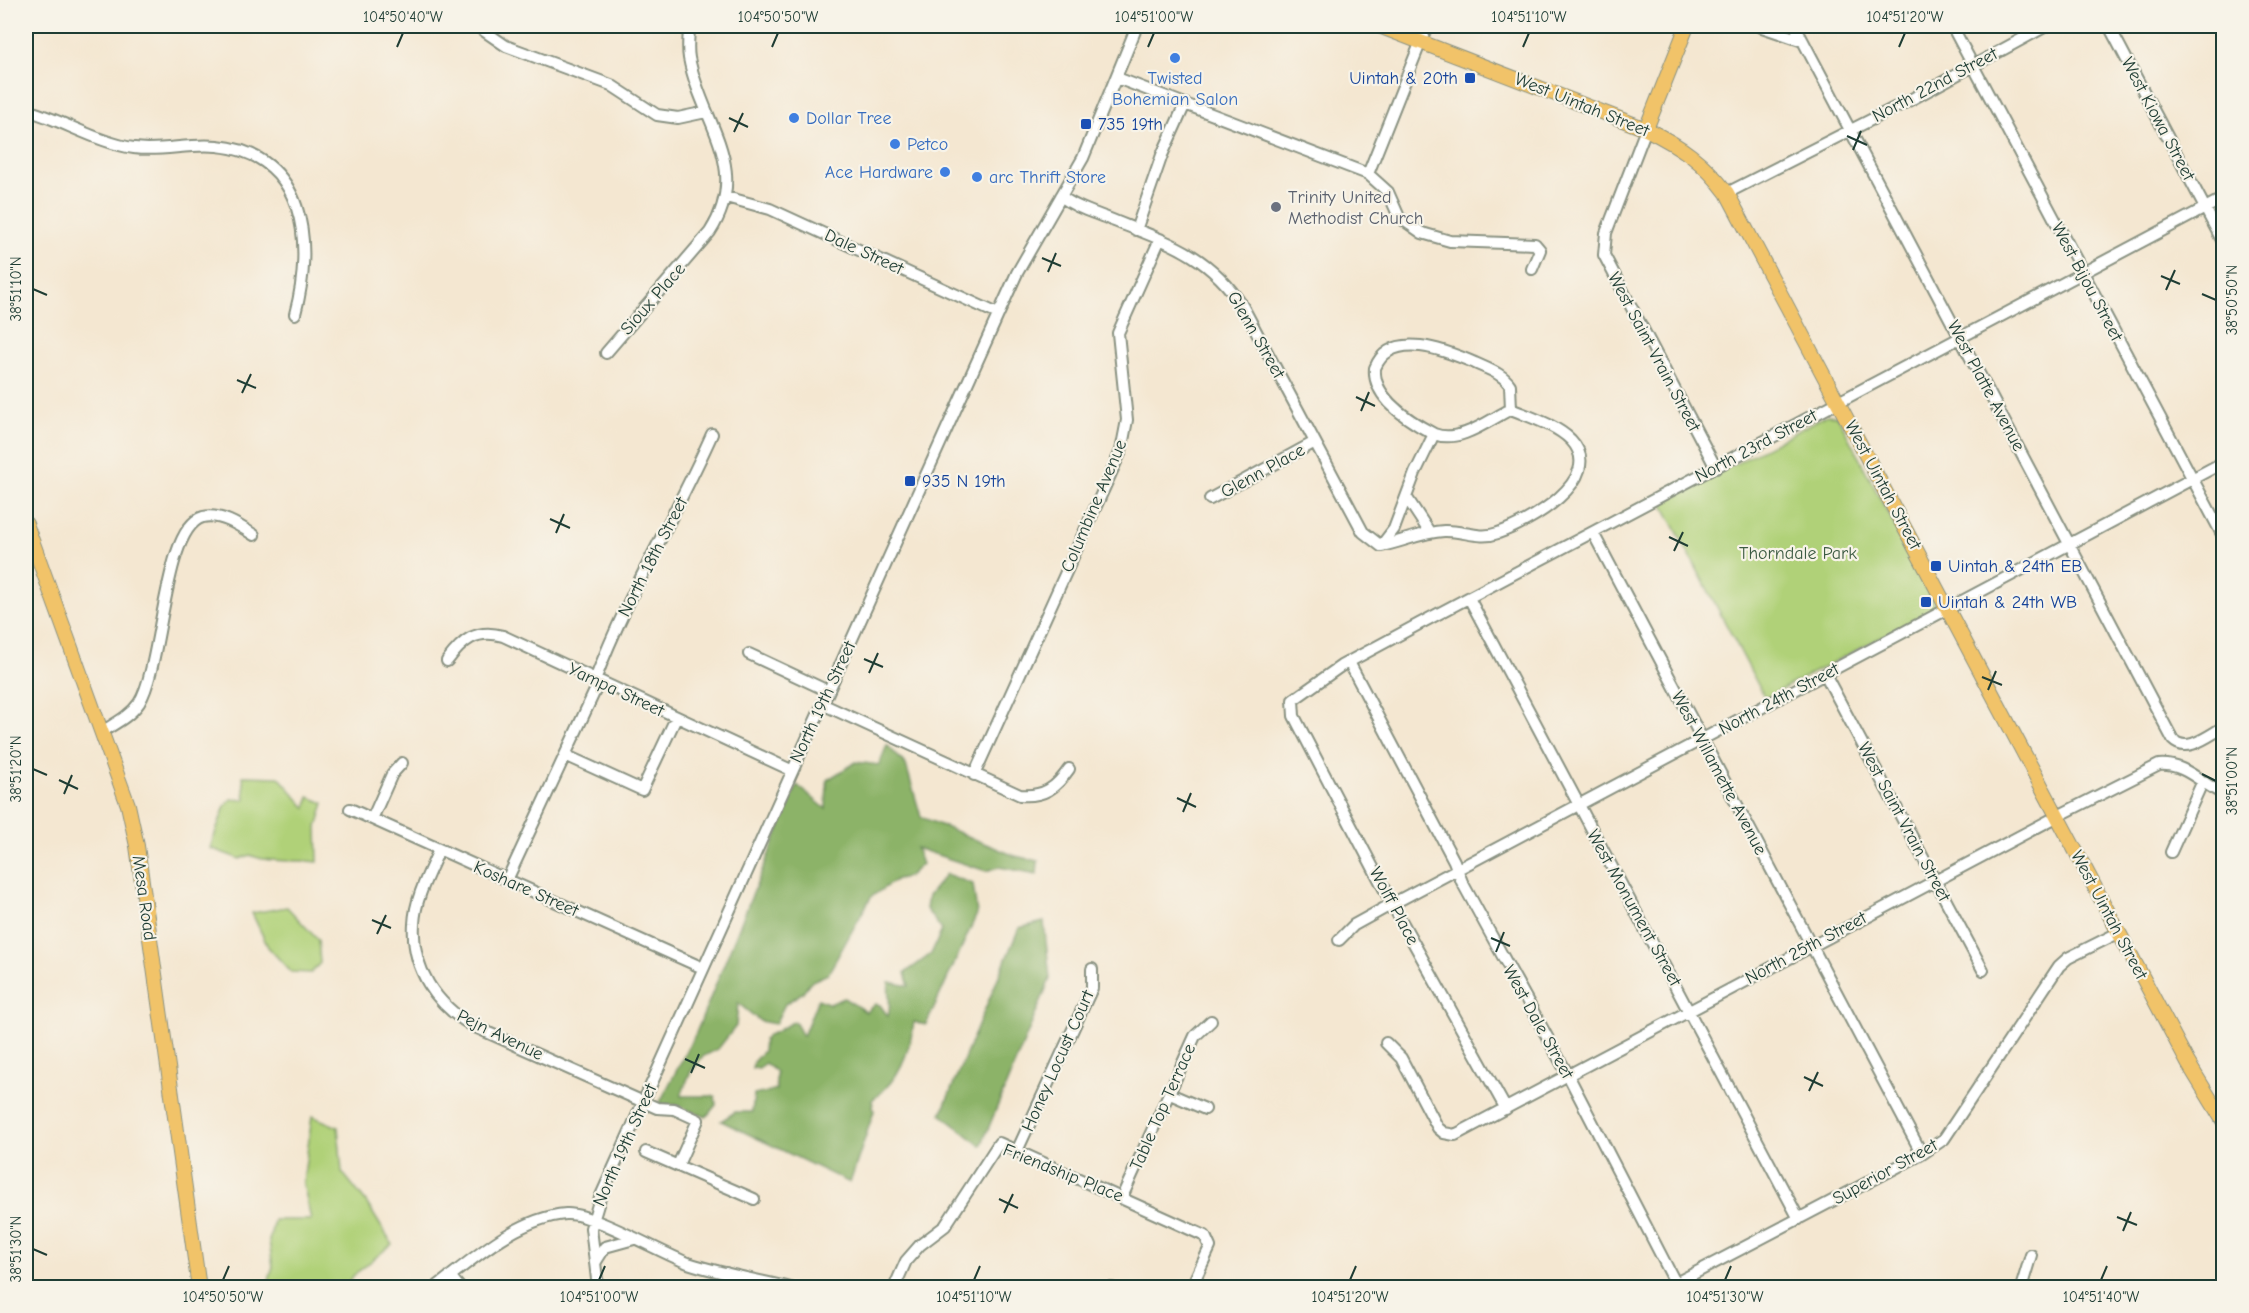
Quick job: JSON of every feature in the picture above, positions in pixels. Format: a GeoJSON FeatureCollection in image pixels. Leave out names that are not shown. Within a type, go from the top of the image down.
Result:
{"type":"FeatureCollection","features":[{"type":"Feature","properties":{"kind":"main road","name":"West Uintah Street"},"geometry":{"type":"LineString","coordinates":[[1379,26],[1646,129],[1703,163],[1727,193],[1839,401],[2118,933],[2188,1064],[2223,1122]]}},
{"type":"Feature","properties":{"kind":"main road"},"geometry":{"type":"LineString","coordinates":[[1646,129],[1687,26]]}},
{"type":"Feature","properties":{"kind":"main road","name":"Mesa Road"},"geometry":{"type":"LineString","coordinates":[[26,524],[120,776],[137,846],[199,1287]]}},
{"type":"Feature","properties":{"kind":"street"},"geometry":{"type":"LineString","coordinates":[[477,26],[506,46],[611,85],[645,109],[661,116],[678,118],[706,112]]}},
{"type":"Feature","properties":{"kind":"street"},"geometry":{"type":"LineString","coordinates":[[689,26],[689,56],[727,169],[726,197]]}},
{"type":"Feature","properties":{"kind":"street","name":"North 19th Street"},"geometry":{"type":"LineString","coordinates":[[435,1287],[496,1243],[541,1220],[565,1214],[579,1214],[593,1220],[791,770],[998,314],[1032,243],[1087,150],[1137,26]]}},
{"type":"Feature","properties":{"kind":"street"},"geometry":{"type":"LineString","coordinates":[[1368,174],[1426,26]]}},
{"type":"Feature","properties":{"kind":"street"},"geometry":{"type":"LineString","coordinates":[[1759,26],[1803,41]]}},
{"type":"Feature","properties":{"kind":"street","name":"West Platte Avenue"},"geometry":{"type":"LineString","coordinates":[[1795,26],[2173,740],[2180,746],[2187,746],[2223,727]]}},
{"type":"Feature","properties":{"kind":"street","name":"West Bijou Street"},"geometry":{"type":"LineString","coordinates":[[1952,26],[2223,538]]}},
{"type":"Feature","properties":{"kind":"street","name":"North 22nd Street"},"geometry":{"type":"LineString","coordinates":[[1727,193],[2046,26]]}},
{"type":"Feature","properties":{"kind":"street","name":"West Kiowa Street"},"geometry":{"type":"LineString","coordinates":[[2109,26],[2223,244]]}},
{"type":"Feature","properties":{"kind":"street"},"geometry":{"type":"LineString","coordinates":[[1117,78],[1368,174],[1388,192],[1395,213],[1412,228],[1450,241],[1535,244],[1540,250],[1532,269]]}},
{"type":"Feature","properties":{"kind":"street"},"geometry":{"type":"LineString","coordinates":[[1136,230],[1159,162],[1185,104]]}},
{"type":"Feature","properties":{"kind":"street"},"geometry":{"type":"LineString","coordinates":[[26,110],[128,147],[216,146],[262,160],[285,183],[295,197],[301,216],[302,267],[295,314]]}},
{"type":"Feature","properties":{"kind":"street","name":"West Saint Vrain Street"},"geometry":{"type":"LineString","coordinates":[[1646,129],[1606,233],[1604,249],[1608,266],[1716,468]]}},
{"type":"Feature","properties":{"kind":"street","name":"Glenn Street"},"geometry":{"type":"LineString","coordinates":[[1061,196],[1078,207],[1160,239],[1200,259],[1228,285],[1243,307],[1363,532],[1381,546]]}},
{"type":"Feature","properties":{"kind":"street","name":"Sioux Place"},"geometry":{"type":"LineString","coordinates":[[606,353],[700,245],[716,224],[726,197]]}},
{"type":"Feature","properties":{"kind":"street","name":"Dale Street"},"geometry":{"type":"LineString","coordinates":[[726,197],[770,209],[998,314]]}},
{"type":"Feature","properties":{"kind":"street","name":"North 23rd Street"},"geometry":{"type":"LineString","coordinates":[[1293,700],[1349,662],[2081,272],[2144,242],[2223,198]]}},
{"type":"Feature","properties":{"kind":"street","name":"Columbine Avenue"},"geometry":{"type":"LineString","coordinates":[[974,775],[1124,439],[1127,420],[1118,333],[1160,239]]}},
{"type":"Feature","properties":{"kind":"street"},"geometry":{"type":"LineString","coordinates":[[1399,347],[1437,348],[1478,365],[1507,381],[1512,390],[1511,408],[1465,433],[1445,437],[1434,434],[1396,407],[1376,384],[1375,368],[1387,352],[1399,347]]}},
{"type":"Feature","properties":{"kind":"street"},"geometry":{"type":"LineString","coordinates":[[1381,546],[1430,533],[1449,531],[1480,536],[1500,533],[1553,504],[1570,488],[1579,465],[1575,445],[1560,431],[1511,408]]}},
{"type":"Feature","properties":{"kind":"street","name":"North 18th Street"},"geometry":{"type":"LineString","coordinates":[[507,880],[565,755],[597,681],[616,629],[682,501],[712,434]]}},
{"type":"Feature","properties":{"kind":"street"},"geometry":{"type":"LineString","coordinates":[[1381,546],[1394,529],[1415,473],[1434,434]]}},
{"type":"Feature","properties":{"kind":"street","name":"Glenn Place"},"geometry":{"type":"LineString","coordinates":[[1210,499],[1315,442]]}},
{"type":"Feature","properties":{"kind":"street","name":"North 24th Street"},"geometry":{"type":"LineString","coordinates":[[1339,940],[1354,925],[1392,904],[2223,462]]}},
{"type":"Feature","properties":{"kind":"street"},"geometry":{"type":"LineString","coordinates":[[1407,498],[1430,533]]}},
{"type":"Feature","properties":{"kind":"street"},"geometry":{"type":"LineString","coordinates":[[103,730],[131,713],[148,685],[155,662],[173,563],[186,530],[200,518],[214,516],[254,535]]}},
{"type":"Feature","properties":{"kind":"street","name":"West Willamette Avenue"},"geometry":{"type":"LineString","coordinates":[[1593,533],[1701,741],[1922,1154]]}},
{"type":"Feature","properties":{"kind":"street","name":"West Monument Street"},"geometry":{"type":"LineString","coordinates":[[1470,598],[1799,1220]]}},
{"type":"Feature","properties":{"kind":"street","name":"Yampa Street"},"geometry":{"type":"LineString","coordinates":[[447,661],[468,638],[496,634],[791,770]]}},
{"type":"Feature","properties":{"kind":"street"},"geometry":{"type":"LineString","coordinates":[[749,654],[828,691]]}},
{"type":"Feature","properties":{"kind":"street","name":"West Dale Street"},"geometry":{"type":"LineString","coordinates":[[1349,662],[1457,871],[1568,1076],[1677,1285]]}},
{"type":"Feature","properties":{"kind":"street","name":"West Saint Vrain Street"},"geometry":{"type":"LineString","coordinates":[[1825,674],[1983,970]]}},
{"type":"Feature","properties":{"kind":"street","name":"Wolff Place"},"geometry":{"type":"LineString","coordinates":[[1293,700],[1294,716],[1392,904],[1506,1109]]}},
{"type":"Feature","properties":{"kind":"street"},"geometry":{"type":"LineString","coordinates":[[822,704],[1012,792],[1031,796],[1057,787],[1070,770]]}},
{"type":"Feature","properties":{"kind":"street"},"geometry":{"type":"LineString","coordinates":[[565,755],[642,790],[676,718]]}},
{"type":"Feature","properties":{"kind":"street"},"geometry":{"type":"LineString","coordinates":[[372,819],[392,774],[402,763]]}},
{"type":"Feature","properties":{"kind":"street","name":"North 25th Street"},"geometry":{"type":"LineString","coordinates":[[1386,1043],[1401,1058],[1438,1128],[1444,1133],[1455,1135],[1812,945],[2159,765],[2173,764],[2184,769],[2202,783]]}},
{"type":"Feature","properties":{"kind":"street"},"geometry":{"type":"LineString","coordinates":[[2170,852],[2202,783],[2223,794]]}},
{"type":"Feature","properties":{"kind":"street","name":"Koshare Street"},"geometry":{"type":"LineString","coordinates":[[350,809],[703,968]]}},
{"type":"Feature","properties":{"kind":"street","name":"Pejn Avenue"},"geometry":{"type":"LineString","coordinates":[[439,850],[424,885],[414,923],[420,966],[438,997],[451,1011],[473,1026],[657,1108],[674,1109],[698,1120],[678,1165]]}},
{"type":"Feature","properties":{"kind":"street","name":"Superior Street"},"geometry":{"type":"LineString","coordinates":[[1677,1285],[1922,1154],[1944,1139],[2059,966],[2068,958],[2118,933]]}},
{"type":"Feature","properties":{"kind":"street","name":"Honey Locust Court"},"geometry":{"type":"LineString","coordinates":[[1017,1151],[1092,988],[1092,969]]}},
{"type":"Feature","properties":{"kind":"street","name":"Table Top Terrace"},"geometry":{"type":"LineString","coordinates":[[1122,1197],[1195,1036],[1211,1022]]}},
{"type":"Feature","properties":{"kind":"street"},"geometry":{"type":"LineString","coordinates":[[1170,1094],[1205,1109]]}},
{"type":"Feature","properties":{"kind":"street","name":"Friendship Place"},"geometry":{"type":"LineString","coordinates":[[894,1287],[906,1261],[920,1245],[945,1226],[999,1143],[1205,1236],[1210,1247],[1191,1287]]}},
{"type":"Feature","properties":{"kind":"street"},"geometry":{"type":"LineString","coordinates":[[646,1152],[754,1199]]}},
{"type":"Feature","properties":{"kind":"street"},"geometry":{"type":"LineString","coordinates":[[598,1287],[591,1236],[593,1220],[689,1263],[791,1287]]}},
{"type":"Feature","properties":{"kind":"street"},"geometry":{"type":"LineString","coordinates":[[595,1263],[605,1247],[634,1239]]}},
{"type":"Feature","properties":{"kind":"street"},"geometry":{"type":"LineString","coordinates":[[2021,1287],[2031,1255]]}},
{"type":"Feature","properties":{"kind":"street"},"geometry":{"type":"LineString","coordinates":[[726,1273],[728,1287]]}},
{"type":"Feature","properties":{"kind":"street"},"geometry":{"type":"LineString","coordinates":[[450,1276],[460,1287]]}},
{"type":"Feature","properties":{"kind":"street"},"geometry":{"type":"LineString","coordinates":[[1070,1287],[1112,1287]]}},
{"type":"Feature","properties":{"kind":"green space","name":"Thorndale Park"},"geometry":{"type":"Polygon","coordinates":[[[1827,415],[1837,416],[1840,421],[1937,608],[1765,698],[1662,503],[1827,415]]]}},
{"type":"Feature","properties":{"kind":"green space"},"geometry":{"type":"Polygon","coordinates":[[[887,745],[906,765],[921,817],[1015,856],[1038,861],[1037,874],[999,867],[986,871],[916,848],[922,864],[908,877],[897,879],[871,897],[828,974],[810,982],[802,993],[785,1004],[775,1024],[760,1021],[738,1003],[736,1026],[718,1049],[702,1057],[690,1073],[681,1096],[715,1096],[716,1105],[706,1117],[676,1105],[659,1104],[696,1033],[797,785],[826,809],[827,780],[856,762],[879,765],[887,745]]]}},
{"type":"Feature","properties":{"kind":"green space"},"geometry":{"type":"Polygon","coordinates":[[[243,776],[279,777],[306,808],[309,797],[324,803],[317,827],[318,862],[275,860],[250,855],[240,859],[210,848],[225,806],[231,799],[245,800],[243,776]]]}},
{"type":"Feature","properties":{"kind":"green space"},"geometry":{"type":"Polygon","coordinates":[[[946,874],[973,884],[977,914],[926,1025],[914,1022],[906,1056],[901,1066],[889,1084],[872,1100],[874,1111],[850,1183],[721,1121],[735,1112],[752,1112],[754,1095],[776,1090],[776,1072],[765,1063],[759,1069],[752,1068],[754,1061],[763,1051],[764,1040],[768,1035],[788,1024],[795,1022],[803,1036],[818,999],[830,1004],[844,998],[866,1012],[875,1004],[880,1005],[888,1016],[889,982],[909,986],[905,973],[931,954],[942,930],[926,909],[928,896],[946,874]]]}},
{"type":"Feature","properties":{"kind":"green space"},"geometry":{"type":"Polygon","coordinates":[[[287,907],[318,940],[320,963],[311,973],[291,972],[268,947],[252,913],[287,907]]]}},
{"type":"Feature","properties":{"kind":"green space"},"geometry":{"type":"Polygon","coordinates":[[[1044,922],[1050,979],[981,1146],[941,1114],[1019,928],[1044,922]]]}},
{"type":"Feature","properties":{"kind":"green space"},"geometry":{"type":"Polygon","coordinates":[[[312,1116],[338,1127],[342,1172],[366,1202],[392,1244],[354,1275],[344,1287],[267,1287],[273,1267],[269,1241],[274,1220],[311,1220],[303,1183],[312,1116]]]}},
{"type":"Feature","properties":{"kind":"place","name":"Twisted Bohemian Salon"},"geometry":{"type":"Point","coordinates":[1175,58]}},
{"type":"Feature","properties":{"kind":"place","name":"Uintah & 20th"},"geometry":{"type":"Point","coordinates":[1470,78]}},
{"type":"Feature","properties":{"kind":"place","name":"Dollar Tree"},"geometry":{"type":"Point","coordinates":[794,118]}},
{"type":"Feature","properties":{"kind":"place","name":"735 19th"},"geometry":{"type":"Point","coordinates":[1086,124]}},
{"type":"Feature","properties":{"kind":"place","name":"Petco"},"geometry":{"type":"Point","coordinates":[895,144]}},
{"type":"Feature","properties":{"kind":"place","name":"Ace Hardware"},"geometry":{"type":"Point","coordinates":[945,172]}},
{"type":"Feature","properties":{"kind":"place","name":"arc Thrift Store"},"geometry":{"type":"Point","coordinates":[977,177]}},
{"type":"Feature","properties":{"kind":"place","name":"Trinity United Methodist Church"},"geometry":{"type":"Point","coordinates":[1276,207]}},
{"type":"Feature","properties":{"kind":"place","name":"935 N 19th"},"geometry":{"type":"Point","coordinates":[910,481]}},
{"type":"Feature","properties":{"kind":"place","name":"Uintah & 24th EB"},"geometry":{"type":"Point","coordinates":[1936,566]}},
{"type":"Feature","properties":{"kind":"place","name":"Uintah & 24th WB"},"geometry":{"type":"Point","coordinates":[1926,602]}}]}
